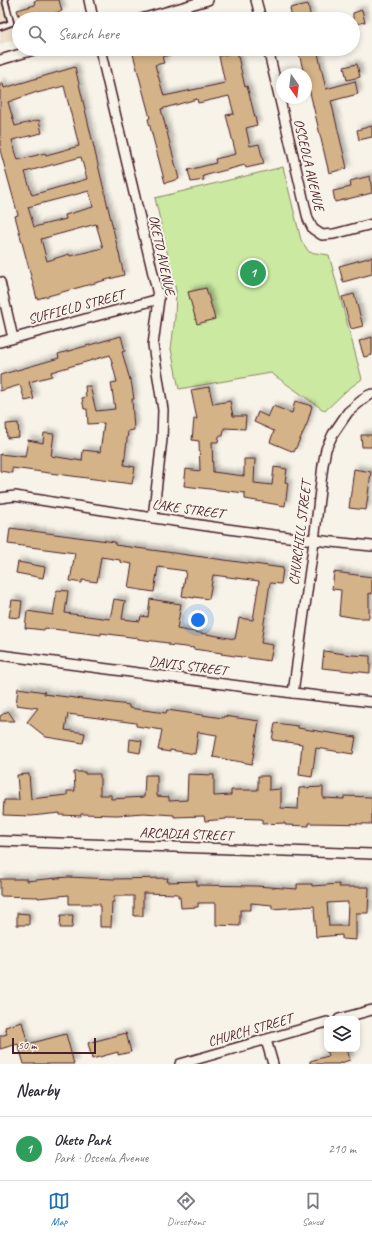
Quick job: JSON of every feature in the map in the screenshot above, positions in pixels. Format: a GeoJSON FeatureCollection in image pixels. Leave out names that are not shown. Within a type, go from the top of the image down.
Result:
{"type":"FeatureCollection","features":[{"type":"Feature","properties":{"kind":"street"},"geometry":{"type":"LineString","coordinates":[[89,0],[92,12]]}},
{"type":"Feature","properties":{"kind":"street"},"geometry":{"type":"LineString","coordinates":[[166,12],[208,0]]}},
{"type":"Feature","properties":{"kind":"street"},"geometry":{"type":"LineString","coordinates":[[256,0],[259,12]]}},
{"type":"Feature","properties":{"kind":"street"},"geometry":{"type":"LineString","coordinates":[[0,60],[13,56]]}},
{"type":"Feature","properties":{"kind":"street","name":"OKETO AVENUE"},"geometry":{"type":"LineString","coordinates":[[102,56],[159,299],[153,345],[163,410],[162,438],[153,518]]}},
{"type":"Feature","properties":{"kind":"street","name":"OSCEOLA AVENUE"},"geometry":{"type":"LineString","coordinates":[[270,56],[308,219],[313,229],[322,235],[334,234],[372,224]]}},
{"type":"Feature","properties":{"kind":"street"},"geometry":{"type":"LineString","coordinates":[[0,282],[13,338]]}},
{"type":"Feature","properties":{"kind":"street","name":"SUFFIELD STREET"},"geometry":{"type":"LineString","coordinates":[[0,342],[159,299]]}},
{"type":"Feature","properties":{"kind":"street","name":"CHURCHILL STREET"},"geometry":{"type":"LineString","coordinates":[[293,694],[326,449],[333,434],[348,412],[367,396],[372,394]]}},
{"type":"Feature","properties":{"kind":"street","name":"LAKE STREET"},"geometry":{"type":"LineString","coordinates":[[0,498],[15,496],[153,518],[314,540],[372,546]]}},
{"type":"Feature","properties":{"kind":"street","name":"DAVIS STREET"},"geometry":{"type":"LineString","coordinates":[[0,655],[293,694],[372,702]]}},
{"type":"Feature","properties":{"kind":"street","name":"ARCADIA STREET"},"geometry":{"type":"LineString","coordinates":[[0,841],[372,854]]}},
{"type":"Feature","properties":{"kind":"street"},"geometry":{"type":"LineString","coordinates":[[350,1016],[372,1010]]}},
{"type":"Feature","properties":{"kind":"street","name":"CHURCH STREET"},"geometry":{"type":"LineString","coordinates":[[180,1064],[324,1023]]}},
{"type":"Feature","properties":{"kind":"street"},"geometry":{"type":"LineString","coordinates":[[266,1040],[273,1064]]}},
{"type":"Feature","properties":{"kind":"lane"},"geometry":{"type":"LineString","coordinates":[[0,27],[11,24],[5,0]]}},
{"type":"Feature","properties":{"kind":"shaded area"},"geometry":{"type":"Polygon","coordinates":[[[0,0],[9,0],[12,13],[12,40],[0,44],[0,0]]]}},
{"type":"Feature","properties":{"kind":"green space"},"geometry":{"type":"Polygon","coordinates":[[[283,167],[301,240],[309,252],[329,255],[362,379],[347,390],[325,411],[271,373],[179,389],[171,349],[175,317],[176,291],[155,198],[283,167]]]}},
{"type":"Feature","properties":{"kind":"building"},"geometry":{"type":"Polygon","coordinates":[[[59,0],[62,11],[18,12],[17,10],[35,5],[34,1],[59,0]]]}},
{"type":"Feature","properties":{"kind":"building"},"geometry":{"type":"Polygon","coordinates":[[[308,4],[310,12],[291,12],[290,8],[308,4]]]}},
{"type":"Feature","properties":{"kind":"building"},"geometry":{"type":"Polygon","coordinates":[[[362,10],[365,22],[360,23],[360,12],[356,12],[362,10]]]}},
{"type":"Feature","properties":{"kind":"building"},"geometry":{"type":"Polygon","coordinates":[[[134,56],[166,56],[162,57],[164,63],[155,65],[164,96],[225,83],[219,56],[238,56],[245,87],[247,86],[257,125],[246,128],[250,146],[259,144],[264,164],[246,168],[245,165],[203,176],[204,180],[191,182],[188,170],[216,163],[215,159],[236,154],[226,115],[234,114],[229,96],[198,103],[197,99],[161,109],[179,179],[165,183],[148,119],[150,118],[134,56]]]}},
{"type":"Feature","properties":{"kind":"building"},"geometry":{"type":"Polygon","coordinates":[[[300,56],[319,56],[326,89],[355,81],[358,94],[331,101],[347,168],[329,173],[312,101],[312,68],[303,68],[300,56]]]}},
{"type":"Feature","properties":{"kind":"building"},"geometry":{"type":"Polygon","coordinates":[[[357,64],[360,77],[347,80],[344,67],[357,64]]]}},
{"type":"Feature","properties":{"kind":"building"},"geometry":{"type":"Polygon","coordinates":[[[75,67],[124,275],[37,299],[15,216],[18,215],[0,150],[0,83],[3,83],[4,88],[75,67]],[[64,86],[8,102],[15,126],[39,120],[42,133],[12,140],[18,160],[45,153],[46,155],[79,146],[64,86]],[[81,157],[25,172],[32,195],[87,179],[81,157]],[[89,191],[28,207],[34,227],[66,219],[65,215],[93,207],[89,191]],[[96,224],[41,239],[47,261],[69,254],[70,256],[103,248],[96,224]]]}},
{"type":"Feature","properties":{"kind":"building"},"geometry":{"type":"Polygon","coordinates":[[[372,126],[372,137],[359,140],[357,130],[372,126]]]}},
{"type":"Feature","properties":{"kind":"building"},"geometry":{"type":"Polygon","coordinates":[[[370,176],[372,193],[335,202],[333,191],[351,187],[350,181],[370,176]]]}},
{"type":"Feature","properties":{"kind":"building"},"geometry":{"type":"Polygon","coordinates":[[[372,257],[372,274],[343,282],[339,266],[372,257]]]}},
{"type":"Feature","properties":{"kind":"building"},"geometry":{"type":"Polygon","coordinates":[[[206,288],[215,319],[197,324],[188,292],[206,288]]]}},
{"type":"Feature","properties":{"kind":"building"},"geometry":{"type":"Polygon","coordinates":[[[354,294],[363,326],[351,329],[342,297],[354,294]]]}},
{"type":"Feature","properties":{"kind":"building"},"geometry":{"type":"Polygon","coordinates":[[[121,336],[125,351],[122,352],[131,380],[134,399],[132,399],[134,430],[128,431],[124,465],[135,467],[132,484],[12,468],[12,473],[0,471],[0,454],[25,457],[28,440],[43,443],[44,433],[54,434],[51,456],[82,461],[83,450],[100,452],[104,423],[88,424],[87,409],[84,409],[82,398],[86,397],[85,386],[90,386],[96,411],[115,409],[111,383],[117,382],[110,355],[51,372],[52,376],[29,382],[34,399],[25,401],[20,385],[0,391],[0,375],[59,358],[58,354],[121,336]]]}},
{"type":"Feature","properties":{"kind":"building"},"geometry":{"type":"Polygon","coordinates":[[[372,337],[372,355],[364,357],[359,341],[372,337]]]}},
{"type":"Feature","properties":{"kind":"building"},"geometry":{"type":"Polygon","coordinates":[[[209,387],[213,404],[230,401],[233,416],[246,416],[245,429],[224,428],[223,436],[219,436],[218,442],[212,442],[213,472],[244,476],[244,459],[255,459],[254,483],[272,485],[274,467],[287,469],[285,482],[288,483],[285,506],[245,499],[245,493],[184,486],[186,469],[200,471],[199,441],[192,440],[194,419],[197,419],[191,390],[209,387]]]}},
{"type":"Feature","properties":{"kind":"building"},"geometry":{"type":"Polygon","coordinates":[[[295,401],[312,406],[307,424],[294,452],[270,442],[274,431],[254,422],[258,412],[268,417],[273,406],[292,413],[295,401]]]}},
{"type":"Feature","properties":{"kind":"building"},"geometry":{"type":"Polygon","coordinates":[[[18,423],[19,437],[7,438],[6,424],[18,423]]]}},
{"type":"Feature","properties":{"kind":"building"},"geometry":{"type":"Polygon","coordinates":[[[361,435],[372,435],[372,447],[362,447],[361,435]]]}},
{"type":"Feature","properties":{"kind":"building"},"geometry":{"type":"Polygon","coordinates":[[[354,469],[371,472],[366,510],[349,508],[354,469]]]}},
{"type":"Feature","properties":{"kind":"building"},"geometry":{"type":"Polygon","coordinates":[[[10,528],[115,542],[115,545],[283,568],[281,584],[270,583],[261,643],[273,645],[270,661],[101,633],[101,635],[45,628],[44,630],[25,628],[27,611],[53,615],[57,590],[68,591],[65,613],[110,619],[114,599],[125,601],[122,619],[140,621],[141,616],[148,617],[150,599],[181,604],[177,629],[235,639],[239,618],[253,620],[259,581],[213,575],[209,599],[194,598],[182,596],[186,571],[158,567],[154,592],[128,588],[132,564],[120,562],[120,560],[101,557],[97,582],[82,580],[82,583],[70,581],[75,553],[8,544],[10,528]]]}},
{"type":"Feature","properties":{"kind":"building"},"geometry":{"type":"Polygon","coordinates":[[[18,562],[45,567],[43,578],[16,573],[18,562]]]}},
{"type":"Feature","properties":{"kind":"building"},"geometry":{"type":"Polygon","coordinates":[[[334,572],[372,577],[372,594],[369,593],[369,618],[356,618],[339,615],[341,590],[332,589],[334,572]]]}},
{"type":"Feature","properties":{"kind":"building"},"geometry":{"type":"Polygon","coordinates":[[[12,600],[22,601],[20,618],[9,617],[12,600]]]}},
{"type":"Feature","properties":{"kind":"building"},"geometry":{"type":"Polygon","coordinates":[[[324,651],[370,656],[370,673],[322,668],[324,651]]]}},
{"type":"Feature","properties":{"kind":"building"},"geometry":{"type":"Polygon","coordinates":[[[18,688],[45,692],[44,694],[129,705],[129,708],[166,713],[167,710],[223,718],[224,716],[259,721],[252,764],[213,757],[217,735],[198,732],[195,754],[170,750],[170,752],[158,750],[162,730],[136,726],[136,723],[68,714],[65,730],[85,733],[83,743],[46,737],[27,722],[38,708],[16,705],[18,688]]]}},
{"type":"Feature","properties":{"kind":"building"},"geometry":{"type":"Polygon","coordinates":[[[8,711],[15,721],[0,721],[0,716],[8,711]]]}},
{"type":"Feature","properties":{"kind":"building"},"geometry":{"type":"Polygon","coordinates":[[[275,723],[356,737],[353,754],[316,748],[312,777],[299,775],[302,744],[272,740],[275,723]]]}},
{"type":"Feature","properties":{"kind":"building"},"geometry":{"type":"Polygon","coordinates":[[[130,739],[142,741],[140,753],[129,751],[130,739]]]}},
{"type":"Feature","properties":{"kind":"building"},"geometry":{"type":"Polygon","coordinates":[[[74,772],[100,774],[100,795],[111,795],[111,799],[144,797],[145,775],[157,775],[157,796],[169,797],[169,801],[187,800],[188,774],[214,775],[214,796],[231,795],[231,790],[258,790],[258,776],[269,776],[269,790],[281,789],[281,808],[298,809],[299,788],[323,787],[323,798],[344,799],[344,796],[372,797],[372,824],[309,823],[309,826],[285,825],[285,823],[262,824],[262,819],[226,818],[205,821],[204,816],[174,817],[174,815],[143,813],[117,815],[81,814],[81,816],[60,815],[60,813],[31,816],[3,815],[4,800],[19,800],[17,775],[29,774],[31,799],[67,795],[67,791],[75,791],[74,772]]]}},
{"type":"Feature","properties":{"kind":"building"},"geometry":{"type":"Polygon","coordinates":[[[68,877],[113,879],[168,878],[167,882],[197,881],[197,885],[256,886],[297,889],[297,884],[312,884],[312,886],[339,884],[339,887],[369,887],[368,913],[356,913],[356,940],[342,939],[342,935],[316,937],[314,906],[272,909],[272,905],[251,903],[251,910],[240,910],[240,926],[216,925],[216,903],[198,903],[198,907],[181,908],[180,897],[178,897],[178,894],[143,893],[143,916],[134,916],[134,896],[114,896],[114,902],[112,902],[111,927],[100,927],[100,904],[69,904],[69,895],[38,898],[0,896],[0,879],[27,879],[26,881],[68,877]],[[348,902],[327,903],[329,926],[347,926],[348,902]]]}},
{"type":"Feature","properties":{"kind":"building"},"geometry":{"type":"Polygon","coordinates":[[[17,913],[29,914],[29,925],[17,925],[17,913]]]}},
{"type":"Feature","properties":{"kind":"building"},"geometry":{"type":"Polygon","coordinates":[[[61,915],[73,915],[72,928],[60,928],[61,915]]]}},
{"type":"Feature","properties":{"kind":"building"},"geometry":{"type":"Polygon","coordinates":[[[22,1022],[28,1044],[66,1034],[74,1064],[24,1064],[18,1044],[0,1049],[0,1036],[7,1034],[5,1027],[22,1022]]]}},
{"type":"Feature","properties":{"kind":"building"},"geometry":{"type":"Polygon","coordinates":[[[126,1033],[131,1052],[118,1055],[118,1052],[92,1059],[88,1043],[126,1033]]]}},
{"type":"Feature","properties":{"kind":"building"},"geometry":{"type":"Polygon","coordinates":[[[327,1052],[348,1052],[350,1060],[338,1064],[310,1064],[310,1061],[328,1056],[327,1052]]]}},
{"type":"Feature","properties":{"kind":"place","name":"Oketo Park"},"geometry":{"type":"Point","coordinates":[253,273]}}]}
